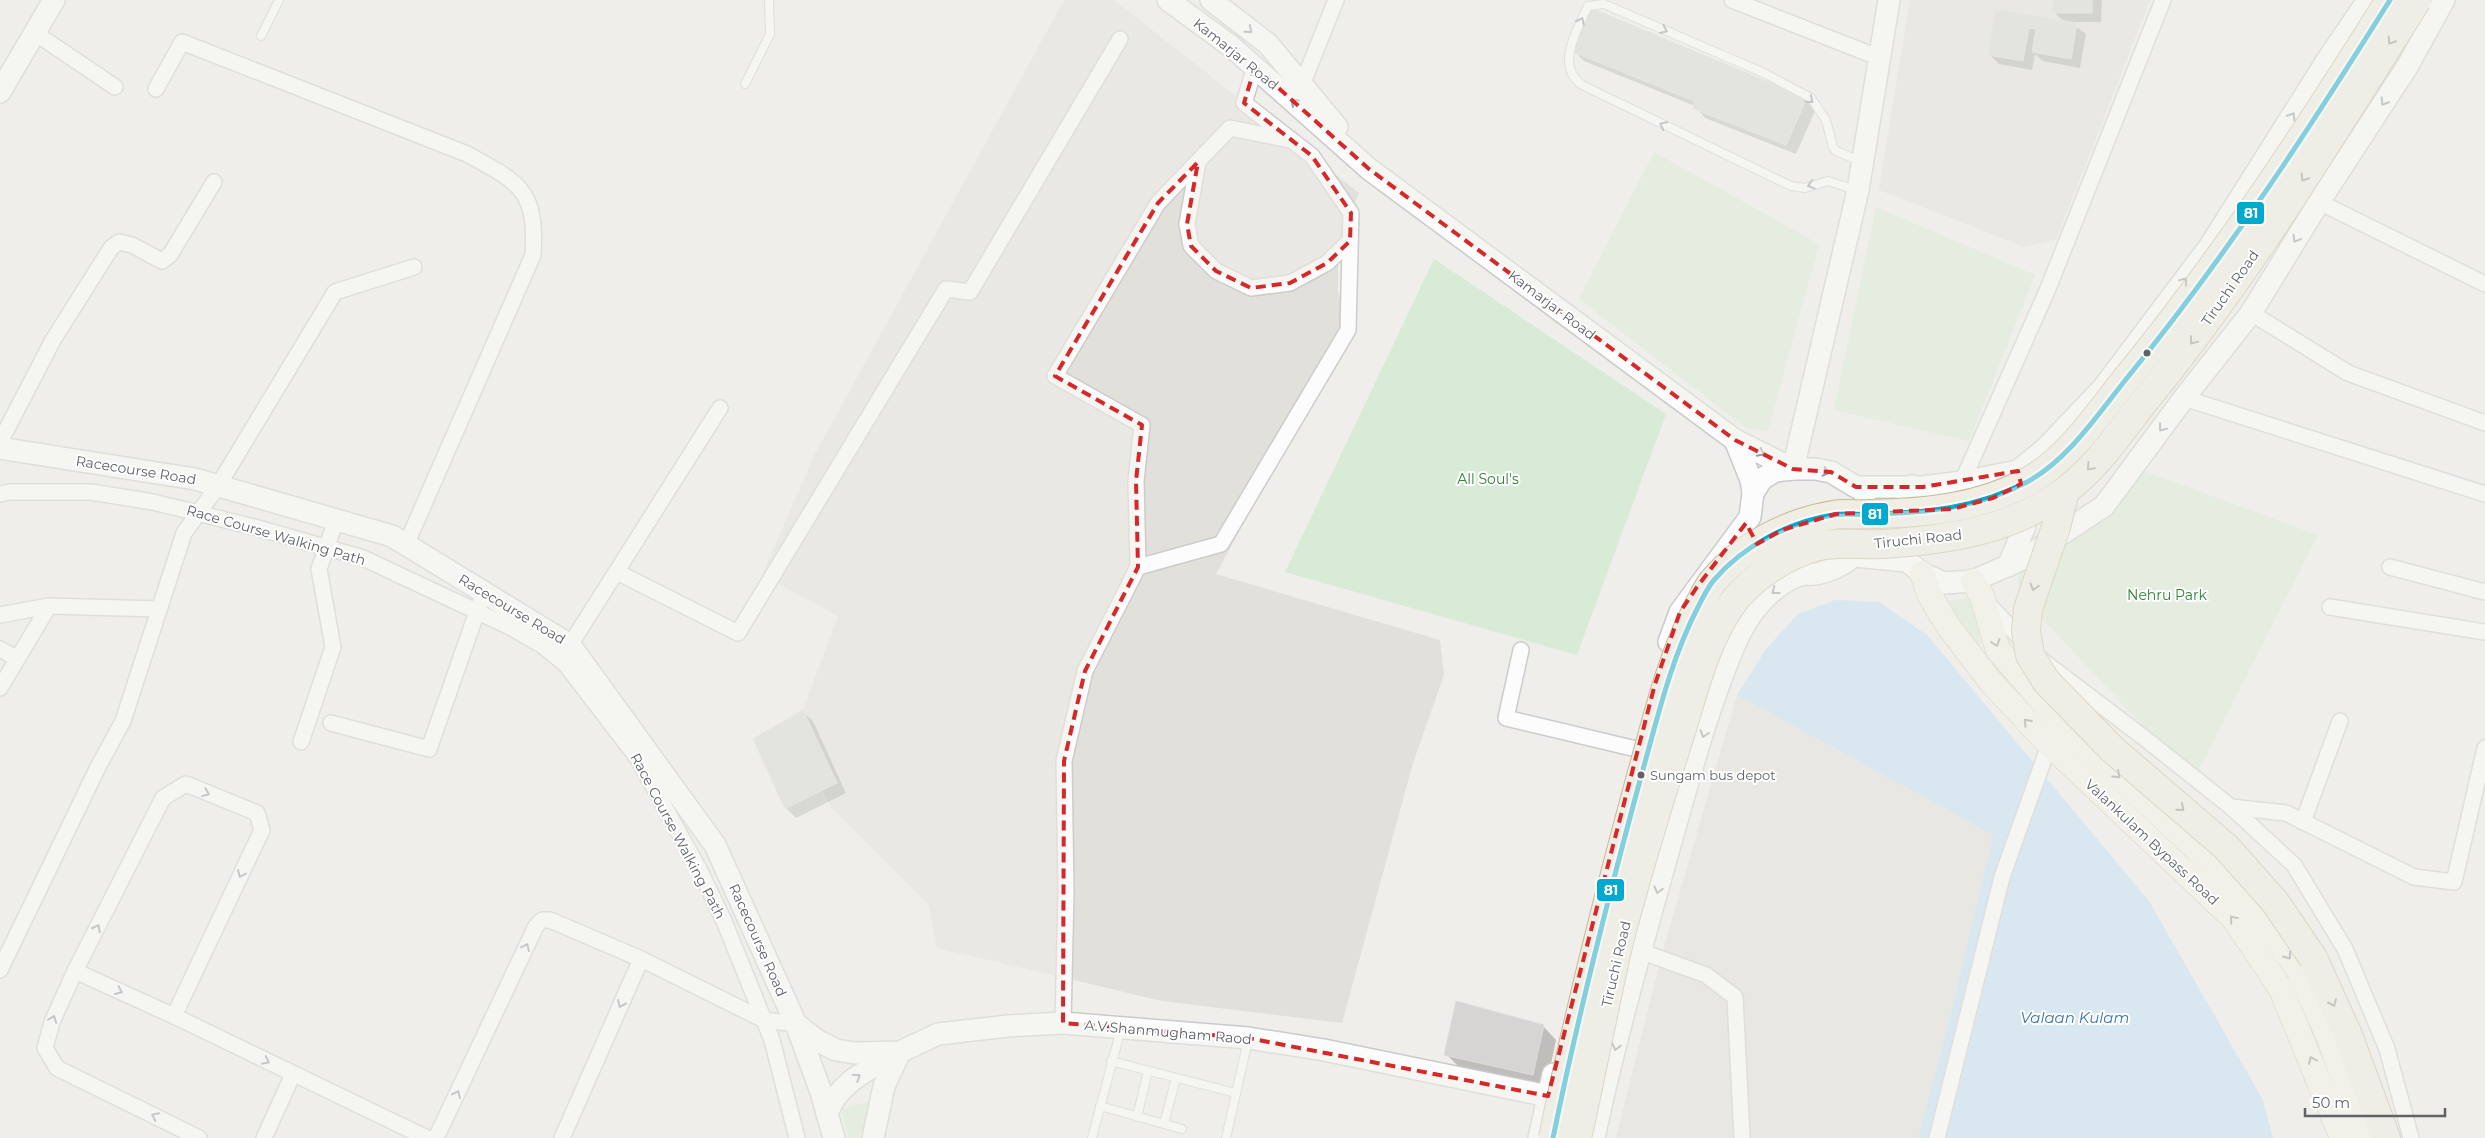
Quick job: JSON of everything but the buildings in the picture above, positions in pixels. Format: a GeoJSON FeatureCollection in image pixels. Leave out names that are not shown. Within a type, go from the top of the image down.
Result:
{"type":"FeatureCollection","features":[{"type":"Feature","properties":{"kind":"highway","name":"Tiruchi Road"},"geometry":{"type":"LineString","coordinates":[[1552,1138],[1595,947],[1670,674],[1689,624],[1711,584],[1732,562],[1782,530],[1836,514],[1872,514],[1952,509],[1971,505],[1993,498],[2031,480],[2057,459],[2082,434],[2168,328],[2252,214],[2390,0]]}},
{"type":"Feature","properties":{"kind":"highway","name":"Tiruchi Road"},"geometry":{"type":"LineString","coordinates":[[1577,1138],[1618,949],[1660,797],[1703,661],[1715,632],[1731,605],[1761,574],[1779,563],[1815,547],[1951,538],[2009,522],[2065,491],[2102,454],[2192,342],[2273,227],[2417,0]]}},
{"type":"Feature","properties":{"kind":"highway"},"geometry":{"type":"LineString","coordinates":[[2065,491],[2056,527],[2038,574],[2028,610],[2026,631],[2030,655],[2046,681],[2112,749],[2226,847],[2275,902],[2313,958],[2348,1035],[2386,1138]]}},
{"type":"Feature","properties":{"kind":"main road","name":"Valankulam Bypass Road"},"geometry":{"type":"LineString","coordinates":[[1915,567],[1948,626],[1991,682],[2049,745],[2234,919],[2281,989],[2342,1138]]}},
{"type":"Feature","properties":{"kind":"main road","name":"Valankulam Bypass Road"},"geometry":{"type":"LineString","coordinates":[[1977,588],[1998,650],[2060,722],[2195,848],[2238,892],[2272,932],[2299,971],[2328,1036],[2365,1138]]}},
{"type":"Feature","properties":{"kind":"street"},"geometry":{"type":"LineString","coordinates":[[0,92],[54,0]]}},
{"type":"Feature","properties":{"kind":"street","name":"Kamarjar Road"},"geometry":{"type":"LineString","coordinates":[[1168,0],[1232,47],[1370,169],[1735,440],[1793,469]]}},
{"type":"Feature","properties":{"kind":"street","name":"Kamarjar Road"},"geometry":{"type":"LineString","coordinates":[[1211,0],[1268,44],[1370,169]]}},
{"type":"Feature","properties":{"kind":"street"},"geometry":{"type":"LineString","coordinates":[[1302,85],[1336,0]]}},
{"type":"Feature","properties":{"kind":"street"},"geometry":{"type":"LineString","coordinates":[[1732,0],[1880,58]]}},
{"type":"Feature","properties":{"kind":"street"},"geometry":{"type":"LineString","coordinates":[[1793,469],[1858,190],[1890,0]]}},
{"type":"Feature","properties":{"kind":"street"},"geometry":{"type":"LineString","coordinates":[[1962,482],[2047,291],[2163,0]]}},
{"type":"Feature","properties":{"kind":"street"},"geometry":{"type":"LineString","coordinates":[[1856,487],[1923,487],[1962,482],[2018,471],[2046,449],[2103,388],[2210,246],[2326,62],[2368,0]]}},
{"type":"Feature","properties":{"kind":"street"},"geometry":{"type":"LineString","coordinates":[[1753,493],[1762,479],[1775,471],[1814,469],[1831,472],[1856,487],[1865,500],[1869,518],[1866,534],[1854,556],[1915,567],[1944,583],[1977,588],[2008,566],[2025,558],[2104,506],[2184,398],[2251,313],[2319,202],[2407,67],[2444,0]]}},
{"type":"Feature","properties":{"kind":"street"},"geometry":{"type":"LineString","coordinates":[[35,33],[115,87]]}},
{"type":"Feature","properties":{"kind":"street"},"geometry":{"type":"LineString","coordinates":[[617,572],[738,633],[946,289],[970,292],[1120,39]]}},
{"type":"Feature","properties":{"kind":"street"},"geometry":{"type":"LineString","coordinates":[[156,89],[182,42],[468,154],[511,178],[527,199],[535,225],[533,255],[406,545]]}},
{"type":"Feature","properties":{"kind":"street"},"geometry":{"type":"LineString","coordinates":[[1138,567],[1221,544],[1348,330],[1351,213],[1312,156],[1244,103],[1255,67]]}},
{"type":"Feature","properties":{"kind":"street"},"geometry":{"type":"LineString","coordinates":[[1063,1023],[1066,892],[1064,761],[1085,670],[1138,567],[1136,482],[1142,425],[1055,376],[1158,204],[1230,128],[1293,141]]}},
{"type":"Feature","properties":{"kind":"street"},"geometry":{"type":"LineString","coordinates":[[1198,162],[1187,224],[1191,246],[1216,271],[1251,288],[1290,283],[1327,263],[1350,241]]}},
{"type":"Feature","properties":{"kind":"street"},"geometry":{"type":"LineString","coordinates":[[0,442],[53,340],[111,248],[119,242],[132,245],[162,261],[170,255],[214,182]]}},
{"type":"Feature","properties":{"kind":"street"},"geometry":{"type":"LineString","coordinates":[[2319,202],[2485,284]]}},
{"type":"Feature","properties":{"kind":"street"},"geometry":{"type":"LineString","coordinates":[[0,970],[98,767],[123,721],[184,533],[218,486],[335,292],[414,267]]}},
{"type":"Feature","properties":{"kind":"street"},"geometry":{"type":"LineString","coordinates":[[2251,313],[2348,373],[2485,423]]}},
{"type":"Feature","properties":{"kind":"street"},"geometry":{"type":"LineString","coordinates":[[2184,398],[2485,494]]}},
{"type":"Feature","properties":{"kind":"street"},"geometry":{"type":"LineString","coordinates":[[570,645],[720,408]]}},
{"type":"Feature","properties":{"kind":"street"},"geometry":{"type":"LineString","coordinates":[[1735,440],[1751,480],[1753,493],[1750,531],[1763,553],[1784,570],[1798,575]]}},
{"type":"Feature","properties":{"kind":"street","name":"Racecourse Road"},"geometry":{"type":"LineString","coordinates":[[0,448],[195,479],[392,536],[481,602],[570,645],[715,845],[796,1024],[834,1138]]}},
{"type":"Feature","properties":{"kind":"street"},"geometry":{"type":"LineString","coordinates":[[2008,566],[2025,526],[2024,498],[2018,471]]}},
{"type":"Feature","properties":{"kind":"street"},"geometry":{"type":"LineString","coordinates":[[1912,486],[1897,532],[1915,567]]}},
{"type":"Feature","properties":{"kind":"street","name":"Race Course Walking Path"},"geometry":{"type":"LineString","coordinates":[[0,494],[9,492],[91,492],[153,502],[363,558],[481,602],[566,664],[638,759],[699,869],[724,921],[772,1040],[797,1138]]}},
{"type":"Feature","properties":{"kind":"street"},"geometry":{"type":"LineString","coordinates":[[1539,1138],[1636,749],[1655,684],[1680,612],[1750,517]]}},
{"type":"Feature","properties":{"kind":"street"},"geometry":{"type":"LineString","coordinates":[[301,742],[333,647],[319,569],[336,520]]}},
{"type":"Feature","properties":{"kind":"street","name":"Tiruchi Road"},"geometry":{"type":"LineString","coordinates":[[1594,1138],[1640,950],[1683,799],[1726,664],[1747,617],[1772,592],[1798,575],[1815,574],[1835,567],[1854,556]]}},
{"type":"Feature","properties":{"kind":"street"},"geometry":{"type":"LineString","coordinates":[[2390,567],[2485,592]]}},
{"type":"Feature","properties":{"kind":"street"},"geometry":{"type":"LineString","coordinates":[[1977,588],[1996,614],[2040,658],[2144,736],[2231,807],[2294,865],[2345,948],[2387,1049],[2411,1138]]}},
{"type":"Feature","properties":{"kind":"street"},"geometry":{"type":"LineString","coordinates":[[331,724],[429,749],[481,602]]}},
{"type":"Feature","properties":{"kind":"street"},"geometry":{"type":"LineString","coordinates":[[0,615],[49,606],[159,610]]}},
{"type":"Feature","properties":{"kind":"street"},"geometry":{"type":"LineString","coordinates":[[0,688],[16,658],[49,606]]}},
{"type":"Feature","properties":{"kind":"street"},"geometry":{"type":"LineString","coordinates":[[2330,607],[2485,632]]}},
{"type":"Feature","properties":{"kind":"street"},"geometry":{"type":"LineString","coordinates":[[0,649],[16,658]]}},
{"type":"Feature","properties":{"kind":"street"},"geometry":{"type":"LineString","coordinates":[[1521,650],[1506,718],[1636,749]]}},
{"type":"Feature","properties":{"kind":"street"},"geometry":{"type":"LineString","coordinates":[[2304,822],[2340,721]]}},
{"type":"Feature","properties":{"kind":"street"},"geometry":{"type":"LineString","coordinates":[[1937,1138],[2002,877],[2049,745]]}},
{"type":"Feature","properties":{"kind":"street"},"geometry":{"type":"LineString","coordinates":[[2231,807],[2286,813],[2414,878],[2454,882],[2485,748]]}},
{"type":"Feature","properties":{"kind":"street"},"geometry":{"type":"LineString","coordinates":[[174,1016],[262,830],[256,813],[186,784],[163,798],[75,971],[52,1022],[45,1048],[57,1068],[199,1138]]}},
{"type":"Feature","properties":{"kind":"street"},"geometry":{"type":"LineString","coordinates":[[436,1138],[536,926],[542,920],[550,920],[641,960],[764,1020],[796,1024]]}},
{"type":"Feature","properties":{"kind":"street"},"geometry":{"type":"LineString","coordinates":[[1640,950],[1706,975],[1735,997],[1742,1138]]}},
{"type":"Feature","properties":{"kind":"street"},"geometry":{"type":"LineString","coordinates":[[562,1138],[641,960]]}},
{"type":"Feature","properties":{"kind":"street"},"geometry":{"type":"LineString","coordinates":[[75,971],[174,1016],[427,1138]]}},
{"type":"Feature","properties":{"kind":"street","name":"A.V.Shanmugham Raod"},"geometry":{"type":"LineString","coordinates":[[796,1024],[818,1041],[836,1050],[854,1053],[900,1052],[938,1034],[1008,1026],[1063,1023],[1248,1038],[1324,1050],[1548,1096]]}},
{"type":"Feature","properties":{"kind":"street"},"geometry":{"type":"LineString","coordinates":[[827,1114],[840,1090],[853,1079],[900,1052]]}},
{"type":"Feature","properties":{"kind":"street"},"geometry":{"type":"LineString","coordinates":[[873,1138],[884,1086],[900,1052]]}},
{"type":"Feature","properties":{"kind":"street"},"geometry":{"type":"LineString","coordinates":[[264,1138],[293,1074]]}},
{"type":"Feature","properties":{"kind":"lane"},"geometry":{"type":"LineString","coordinates":[[261,36],[279,0]]}},
{"type":"Feature","properties":{"kind":"lane"},"geometry":{"type":"LineString","coordinates":[[745,84],[770,34],[769,0]]}},
{"type":"Feature","properties":{"kind":"lane"},"geometry":{"type":"LineString","coordinates":[[1858,190],[1828,181],[1805,188],[1791,186],[1582,86],[1574,80],[1569,72],[1568,59],[1576,31],[1588,6],[1595,3],[1604,4],[1764,73],[1810,98],[1826,120],[1833,147],[1836,151],[1863,162]]}},
{"type":"Feature","properties":{"kind":"lane"},"geometry":{"type":"LineString","coordinates":[[1092,1138],[1121,1028]]}},
{"type":"Feature","properties":{"kind":"lane"},"geometry":{"type":"LineString","coordinates":[[1226,1138],[1248,1038]]}},
{"type":"Feature","properties":{"kind":"lane"},"geometry":{"type":"LineString","coordinates":[[1111,1061],[1236,1094]]}},
{"type":"Feature","properties":{"kind":"lane"},"geometry":{"type":"LineString","coordinates":[[1138,1117],[1148,1071]]}},
{"type":"Feature","properties":{"kind":"lane"},"geometry":{"type":"LineString","coordinates":[[1164,1124],[1176,1078]]}},
{"type":"Feature","properties":{"kind":"lane"},"geometry":{"type":"LineString","coordinates":[[1100,1106],[1182,1129]]}},
{"type":"Feature","properties":{"kind":"highlighted area"},"geometry":{"type":"Polygon","coordinates":[[[1255,67],[1369,169],[1735,440],[1793,469],[1831,472],[1856,487],[1923,487],[2018,471],[2021,484],[1993,498],[1952,509],[1836,514],[1782,530],[1757,544],[1746,523],[1680,612],[1655,684],[1548,1096],[1248,1038],[1063,1023],[1064,761],[1085,671],[1138,567],[1136,481],[1142,425],[1055,376],[1158,203],[1198,162],[1187,224],[1191,246],[1216,271],[1251,288],[1290,283],[1327,263],[1350,241],[1351,213],[1312,156],[1244,103],[1255,67]]]}},
{"type":"Feature","properties":{"kind":"shaded area"},"geometry":{"type":"Polygon","coordinates":[[[1064,0],[1114,0],[1359,193],[1338,246],[1338,290],[1348,330],[1216,574],[1440,640],[1444,675],[1413,763],[1342,1023],[1162,1001],[937,948],[929,905],[830,806],[795,731],[838,616],[762,575],[814,456],[1064,0]]]}},
{"type":"Feature","properties":{"kind":"shaded area"},"geometry":{"type":"Polygon","coordinates":[[[1910,0],[2150,0],[2056,240],[2024,247],[1879,190],[1910,0]]]}},
{"type":"Feature","properties":{"kind":"shaded area"},"geometry":{"type":"Polygon","coordinates":[[[1737,695],[1993,835],[1948,1025],[1918,1138],[1616,1138],[1662,954],[1737,695]]]}},
{"type":"Feature","properties":{"kind":"green space"},"geometry":{"type":"Polygon","coordinates":[[[1654,152],[1819,244],[1768,431],[1746,428],[1579,299],[1654,152]]]}},
{"type":"Feature","properties":{"kind":"green space"},"geometry":{"type":"Polygon","coordinates":[[[1876,207],[2035,275],[1969,441],[1834,410],[1876,207]]]}},
{"type":"Feature","properties":{"kind":"green space","name":"All Soul's"},"geometry":{"type":"Polygon","coordinates":[[[1434,259],[1666,414],[1577,655],[1285,572],[1434,259]]]}},
{"type":"Feature","properties":{"kind":"green space","name":"Nehru Park"},"geometry":{"type":"Polygon","coordinates":[[[2128,465],[2318,535],[2194,780],[2019,594],[2018,560],[2104,497],[2128,465]]]}},
{"type":"Feature","properties":{"kind":"green space"},"geometry":{"type":"Polygon","coordinates":[[[1973,597],[1981,648],[1942,602],[1973,597]]]}},
{"type":"Feature","properties":{"kind":"green space"},"geometry":{"type":"Polygon","coordinates":[[[870,1101],[860,1138],[848,1138],[842,1109],[870,1101]]]}},
{"type":"Feature","properties":{"kind":"water","name":"Valaan Kulam"},"geometry":{"type":"Polygon","coordinates":[[[1835,600],[1879,602],[1927,635],[2149,901],[2263,1100],[2273,1138],[1918,1138],[1948,1025],[1993,835],[1737,695],[1766,649],[1798,614],[1835,600]]]}},
{"type":"Feature","properties":{"kind":"transit line","name":"81"},"geometry":{"type":"LineString","coordinates":[[1553,1138],[1595,955],[1660,709],[1688,627],[1712,583],[1739,556],[1753,546],[1800,523],[1838,514],[1912,512],[1971,503],[1990,498],[2027,482],[2056,461],[2094,421],[2198,287],[2297,146],[2390,0]]}},
{"type":"Feature","properties":{"kind":"place","name":"Sungam bus depot"},"geometry":{"type":"Point","coordinates":[1641,775]}}]}
